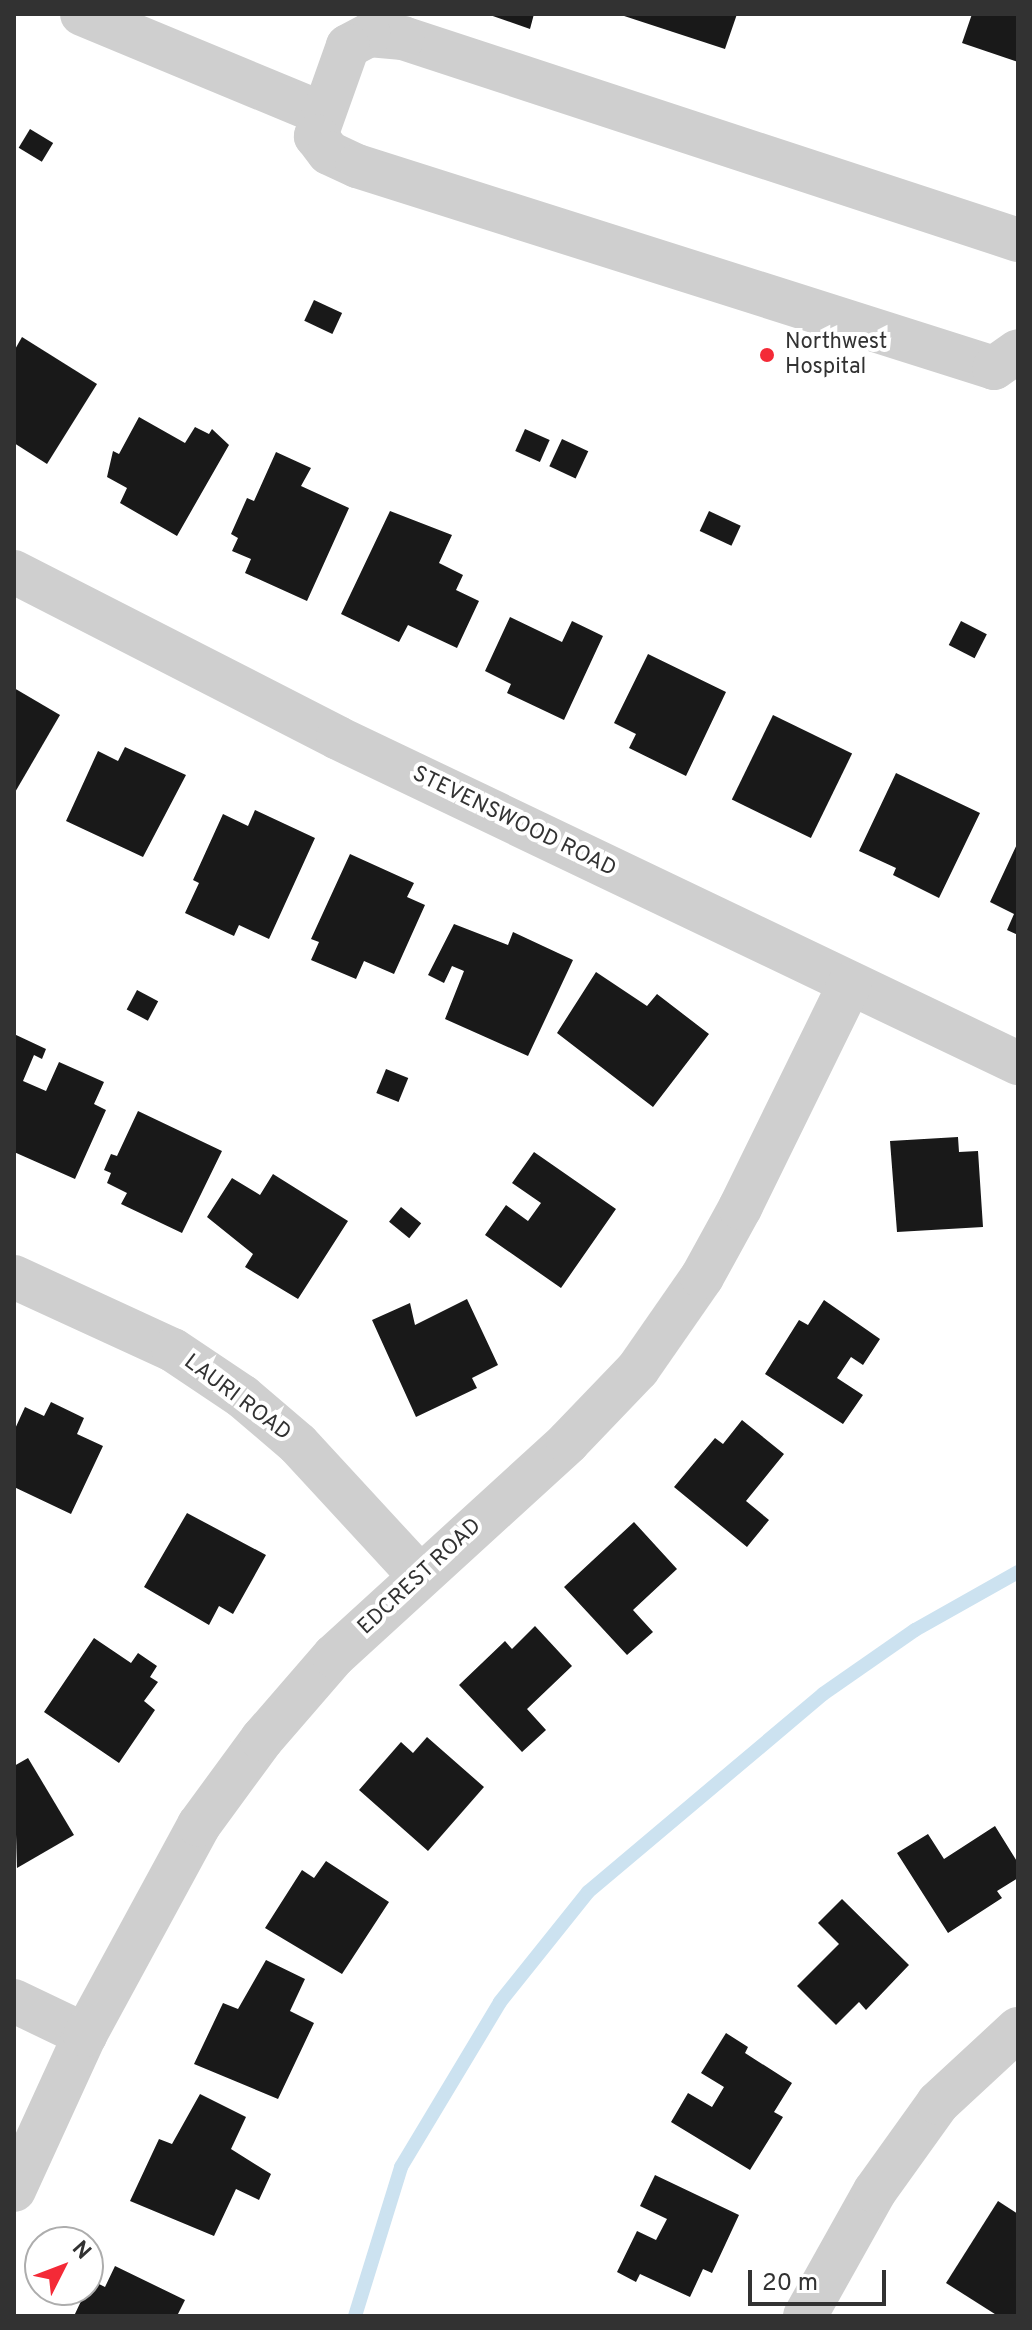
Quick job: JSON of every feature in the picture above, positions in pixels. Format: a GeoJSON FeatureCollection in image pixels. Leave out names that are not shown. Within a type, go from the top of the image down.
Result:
{"type":"FeatureCollection","features":[{"type":"Feature","properties":{"kind":"street"},"geometry":{"type":"LineString","coordinates":[[82,14],[321,113]]}},
{"type":"Feature","properties":{"kind":"street"},"geometry":{"type":"LineString","coordinates":[[1018,240],[403,38],[369,35],[348,46],[321,113],[316,136],[329,153],[357,166],[994,368],[1018,351]]}},
{"type":"Feature","properties":{"kind":"street","name":"STEVENSWOOD ROAD"},"geometry":{"type":"LineString","coordinates":[[14,572],[266,703],[1018,1063]]}},
{"type":"Feature","properties":{"kind":"street","name":"EDCREST ROAD"},"geometry":{"type":"LineString","coordinates":[[14,2190],[85,2035],[152,1905],[226,1788],[334,1656],[568,1442],[638,1369],[702,1277],[740,1208],[850,983]]}},
{"type":"Feature","properties":{"kind":"street","name":"LAURI ROAD"},"geometry":{"type":"LineString","coordinates":[[14,1277],[173,1350],[243,1397],[298,1444],[420,1576]]}},
{"type":"Feature","properties":{"kind":"street"},"geometry":{"type":"LineString","coordinates":[[14,2001],[85,2035]]}},
{"type":"Feature","properties":{"kind":"street"},"geometry":{"type":"LineString","coordinates":[[805,2316],[875,2191],[938,2103],[1018,2029]]}},
{"type":"Feature","properties":{"kind":"building"},"geometry":{"type":"Polygon","coordinates":[[[487,14],[534,14],[530,29],[487,14]]]}},
{"type":"Feature","properties":{"kind":"building"},"geometry":{"type":"Polygon","coordinates":[[[618,14],[737,14],[725,49],[618,14]]]}},
{"type":"Feature","properties":{"kind":"building"},"geometry":{"type":"Polygon","coordinates":[[[972,14],[1018,14],[1018,62],[962,43],[972,14]]]}},
{"type":"Feature","properties":{"kind":"building"},"geometry":{"type":"Polygon","coordinates":[[[30,129],[53,143],[42,162],[19,148],[30,129]]]}},
{"type":"Feature","properties":{"kind":"building"},"geometry":{"type":"Polygon","coordinates":[[[314,300],[342,313],[332,334],[304,321],[314,300]]]}},
{"type":"Feature","properties":{"kind":"building"},"geometry":{"type":"Polygon","coordinates":[[[22,337],[97,384],[47,464],[14,443],[14,351],[22,337]]]}},
{"type":"Feature","properties":{"kind":"building"},"geometry":{"type":"Polygon","coordinates":[[[139,417],[185,443],[195,427],[209,434],[212,429],[229,445],[177,536],[120,503],[127,488],[107,477],[113,451],[119,454],[139,417]]]}},
{"type":"Feature","properties":{"kind":"building"},"geometry":{"type":"Polygon","coordinates":[[[525,429],[550,440],[540,462],[515,451],[525,429]]]}},
{"type":"Feature","properties":{"kind":"building"},"geometry":{"type":"Polygon","coordinates":[[[562,439],[588,451],[576,478],[549,466],[562,439]]]}},
{"type":"Feature","properties":{"kind":"building"},"geometry":{"type":"Polygon","coordinates":[[[276,452],[311,468],[301,486],[349,508],[307,601],[245,573],[251,559],[232,551],[238,538],[231,534],[247,498],[254,501],[276,452]]]}},
{"type":"Feature","properties":{"kind":"building"},"geometry":{"type":"Polygon","coordinates":[[[390,511],[452,535],[439,563],[463,575],[456,590],[479,601],[457,648],[408,625],[399,642],[341,614],[390,511]]]}},
{"type":"Feature","properties":{"kind":"building"},"geometry":{"type":"Polygon","coordinates":[[[709,511],[741,526],[731,546],[700,531],[709,511]]]}},
{"type":"Feature","properties":{"kind":"building"},"geometry":{"type":"Polygon","coordinates":[[[510,617],[562,642],[572,621],[603,636],[564,720],[507,693],[511,684],[485,671],[510,617]]]}},
{"type":"Feature","properties":{"kind":"building"},"geometry":{"type":"Polygon","coordinates":[[[961,621],[987,634],[975,658],[949,645],[961,621]]]}},
{"type":"Feature","properties":{"kind":"building"},"geometry":{"type":"Polygon","coordinates":[[[648,654],[726,692],[686,776],[629,748],[636,734],[614,723],[648,654]]]}},
{"type":"Feature","properties":{"kind":"building"},"geometry":{"type":"Polygon","coordinates":[[[14,688],[60,715],[14,794],[14,688]]]}},
{"type":"Feature","properties":{"kind":"building"},"geometry":{"type":"Polygon","coordinates":[[[773,715],[852,754],[811,838],[732,799],[773,715]]]}},
{"type":"Feature","properties":{"kind":"building"},"geometry":{"type":"Polygon","coordinates":[[[125,747],[186,775],[143,857],[66,821],[98,751],[118,761],[125,747]]]}},
{"type":"Feature","properties":{"kind":"building"},"geometry":{"type":"Polygon","coordinates":[[[896,773],[980,813],[939,898],[893,875],[896,868],[859,851],[896,773]]]}},
{"type":"Feature","properties":{"kind":"building"},"geometry":{"type":"Polygon","coordinates":[[[255,810],[315,838],[269,939],[239,925],[234,936],[185,913],[199,883],[193,880],[223,814],[248,826],[255,810]]]}},
{"type":"Feature","properties":{"kind":"building"},"geometry":{"type":"Polygon","coordinates":[[[1018,842],[1018,935],[1007,930],[1014,914],[990,902],[1018,842]]]}},
{"type":"Feature","properties":{"kind":"building"},"geometry":{"type":"Polygon","coordinates":[[[350,854],[414,883],[407,897],[425,905],[394,974],[364,961],[356,979],[311,960],[319,942],[311,939],[350,854]]]}},
{"type":"Feature","properties":{"kind":"building"},"geometry":{"type":"Polygon","coordinates":[[[454,924],[508,945],[513,932],[573,960],[528,1056],[445,1019],[464,971],[452,966],[444,983],[428,975],[454,924]]]}},
{"type":"Feature","properties":{"kind":"building"},"geometry":{"type":"Polygon","coordinates":[[[596,972],[647,1006],[657,994],[709,1034],[653,1107],[557,1033],[596,972]]]}},
{"type":"Feature","properties":{"kind":"building"},"geometry":{"type":"Polygon","coordinates":[[[137,990],[158,1001],[148,1021],[127,1009],[137,990]]]}},
{"type":"Feature","properties":{"kind":"building"},"geometry":{"type":"Polygon","coordinates":[[[14,1034],[46,1049],[42,1059],[34,1055],[23,1081],[46,1091],[59,1062],[104,1082],[94,1104],[106,1110],[75,1179],[14,1152],[14,1034]]]}},
{"type":"Feature","properties":{"kind":"building"},"geometry":{"type":"Polygon","coordinates":[[[386,1069],[408,1078],[399,1102],[376,1093],[386,1069]]]}},
{"type":"Feature","properties":{"kind":"building"},"geometry":{"type":"Polygon","coordinates":[[[138,1111],[222,1151],[182,1233],[121,1204],[127,1193],[107,1183],[111,1173],[104,1170],[111,1154],[117,1156],[138,1111]]]}},
{"type":"Feature","properties":{"kind":"building"},"geometry":{"type":"Polygon","coordinates":[[[958,1137],[959,1152],[978,1151],[983,1227],[897,1232],[890,1141],[958,1137]]]}},
{"type":"Feature","properties":{"kind":"building"},"geometry":{"type":"Polygon","coordinates":[[[534,1152],[616,1209],[561,1288],[485,1235],[506,1205],[528,1221],[541,1203],[512,1183],[534,1152]]]}},
{"type":"Feature","properties":{"kind":"building"},"geometry":{"type":"Polygon","coordinates":[[[273,1174],[348,1221],[298,1299],[245,1267],[253,1254],[207,1217],[232,1178],[260,1195],[273,1174]]]}},
{"type":"Feature","properties":{"kind":"building"},"geometry":{"type":"Polygon","coordinates":[[[401,1207],[421,1223],[409,1238],[389,1222],[401,1207]]]}},
{"type":"Feature","properties":{"kind":"building"},"geometry":{"type":"Polygon","coordinates":[[[467,1299],[498,1365],[472,1378],[477,1388],[416,1417],[372,1320],[410,1303],[415,1325],[467,1299]]]}},
{"type":"Feature","properties":{"kind":"building"},"geometry":{"type":"Polygon","coordinates":[[[824,1300],[880,1339],[863,1365],[851,1357],[837,1378],[863,1395],[843,1424],[765,1374],[799,1320],[808,1325],[824,1300]]]}},
{"type":"Feature","properties":{"kind":"building"},"geometry":{"type":"Polygon","coordinates":[[[51,1402],[84,1418],[77,1434],[103,1446],[71,1514],[14,1487],[14,1431],[25,1407],[44,1416],[51,1402]]]}},
{"type":"Feature","properties":{"kind":"building"},"geometry":{"type":"Polygon","coordinates":[[[742,1420],[784,1454],[746,1501],[769,1520],[747,1547],[674,1487],[715,1438],[723,1444],[742,1420]]]}},
{"type":"Feature","properties":{"kind":"building"},"geometry":{"type":"Polygon","coordinates":[[[187,1513],[266,1555],[233,1614],[219,1606],[209,1625],[144,1587],[187,1513]]]}},
{"type":"Feature","properties":{"kind":"building"},"geometry":{"type":"Polygon","coordinates":[[[634,1522],[677,1569],[633,1610],[653,1632],[627,1655],[564,1587],[634,1522]]]}},
{"type":"Feature","properties":{"kind":"building"},"geometry":{"type":"Polygon","coordinates":[[[535,1626],[572,1666],[527,1709],[546,1730],[522,1752],[459,1685],[505,1641],[512,1649],[535,1626]]]}},
{"type":"Feature","properties":{"kind":"building"},"geometry":{"type":"Polygon","coordinates":[[[94,1638],[131,1663],[138,1653],[157,1666],[150,1677],[158,1682],[144,1701],[155,1710],[119,1763],[44,1712],[94,1638]]]}},
{"type":"Feature","properties":{"kind":"building"},"geometry":{"type":"Polygon","coordinates":[[[427,1737],[484,1787],[428,1851],[359,1790],[401,1742],[413,1753],[427,1737]]]}},
{"type":"Feature","properties":{"kind":"building"},"geometry":{"type":"Polygon","coordinates":[[[28,1758],[74,1835],[17,1868],[14,1766],[28,1758]]]}},
{"type":"Feature","properties":{"kind":"building"},"geometry":{"type":"Polygon","coordinates":[[[995,1826],[1018,1863],[1018,1878],[997,1891],[1002,1898],[948,1933],[897,1853],[928,1834],[944,1859],[995,1826]]]}},
{"type":"Feature","properties":{"kind":"building"},"geometry":{"type":"Polygon","coordinates":[[[326,1861],[389,1902],[342,1974],[265,1928],[302,1870],[314,1878],[326,1861]]]}},
{"type":"Feature","properties":{"kind":"building"},"geometry":{"type":"Polygon","coordinates":[[[842,1899],[909,1965],[866,2010],[859,2002],[836,2025],[797,1986],[839,1944],[818,1923],[842,1899]]]}},
{"type":"Feature","properties":{"kind":"building"},"geometry":{"type":"Polygon","coordinates":[[[266,1960],[305,1979],[290,2011],[314,2023],[278,2099],[194,2064],[223,2003],[238,2009],[266,1960]]]}},
{"type":"Feature","properties":{"kind":"building"},"geometry":{"type":"Polygon","coordinates":[[[726,2033],[748,2047],[745,2053],[792,2083],[774,2112],[783,2117],[750,2170],[671,2122],[688,2093],[712,2107],[724,2087],[701,2073],[726,2033]]]}},
{"type":"Feature","properties":{"kind":"building"},"geometry":{"type":"Polygon","coordinates":[[[200,2094],[246,2117],[231,2149],[271,2174],[259,2200],[236,2189],[214,2236],[130,2201],[159,2139],[172,2144],[200,2094]]]}},
{"type":"Feature","properties":{"kind":"building"},"geometry":{"type":"Polygon","coordinates":[[[655,2175],[739,2215],[712,2273],[703,2269],[690,2297],[640,2274],[636,2282],[617,2272],[637,2231],[656,2240],[667,2219],[640,2206],[655,2175]]]}},
{"type":"Feature","properties":{"kind":"building"},"geometry":{"type":"Polygon","coordinates":[[[998,2201],[1018,2214],[1018,2316],[998,2316],[946,2283],[998,2201]]]}},
{"type":"Feature","properties":{"kind":"building"},"geometry":{"type":"Polygon","coordinates":[[[115,2266],[185,2300],[177,2316],[74,2316],[79,2306],[104,2306],[105,2287],[115,2266]]]}},
{"type":"Feature","properties":{"kind":"waterway"},"geometry":{"type":"LineString","coordinates":[[355,2316],[401,2167],[500,2002],[588,1892],[823,1694],[915,1630],[1018,1572]]}},
{"type":"Feature","properties":{"kind":"place","name":"Northwest Hospital"},"geometry":{"type":"Point","coordinates":[767,355]}}]}
